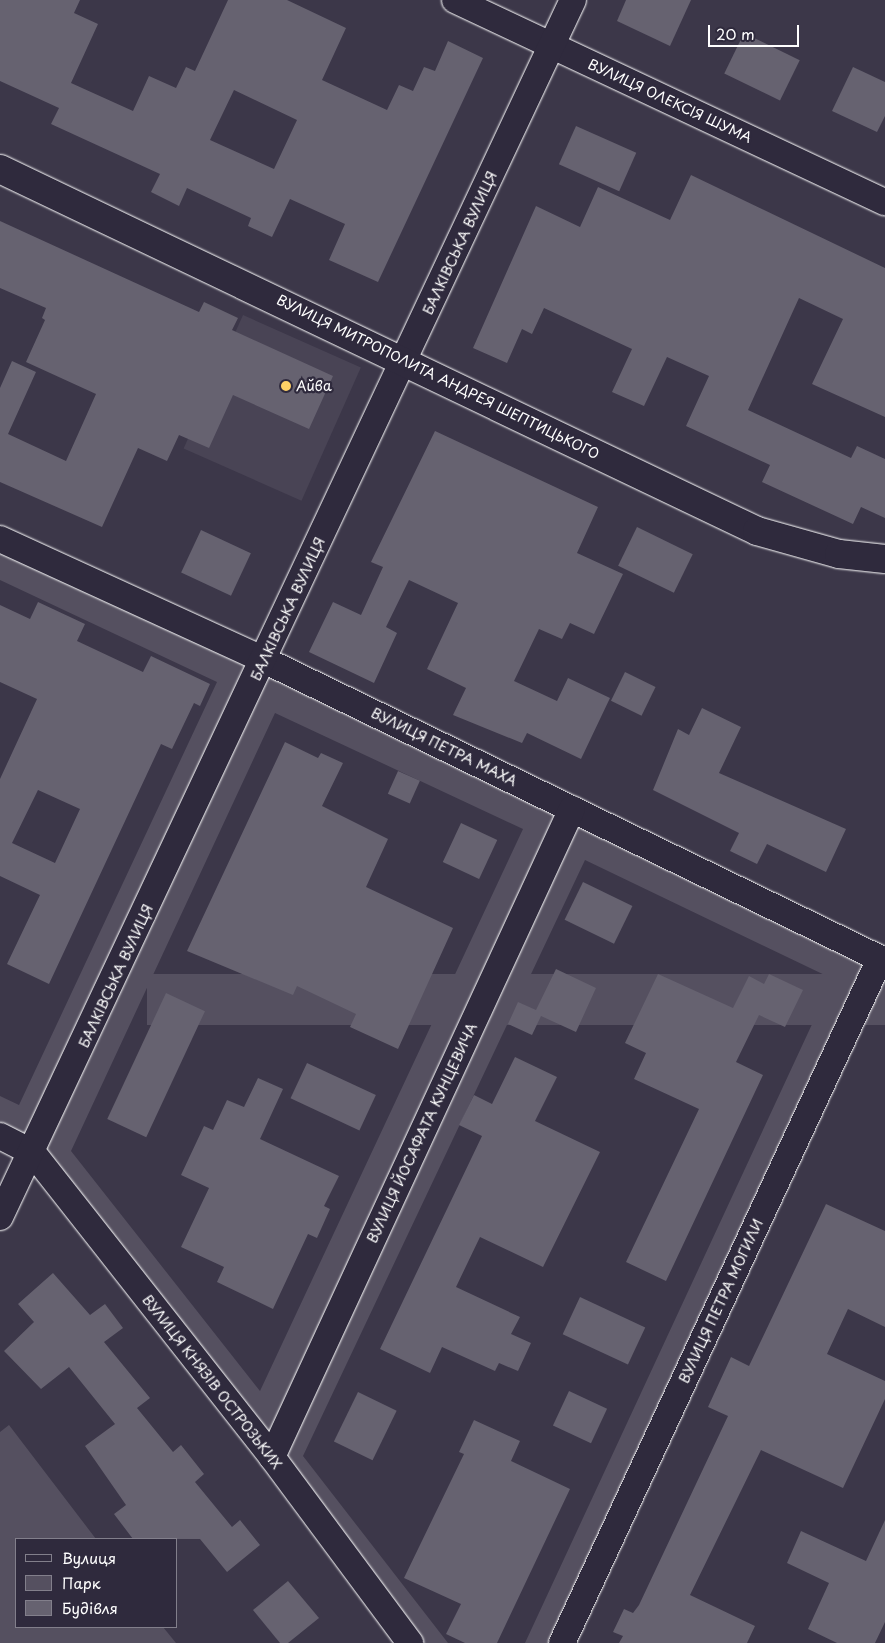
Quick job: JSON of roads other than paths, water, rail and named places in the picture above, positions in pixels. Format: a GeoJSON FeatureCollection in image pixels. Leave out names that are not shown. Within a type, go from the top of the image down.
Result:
{"type":"FeatureCollection","features":[{"type":"Feature","properties":{"kind":"street","name":"ВУЛИЦЯ ОЛЕКСІЯ ШУМА"},"geometry":{"type":"LineString","coordinates":[[455,0],[885,202]]}},
{"type":"Feature","properties":{"kind":"street","name":"БАЛКІВСЬКА ВУЛИЦЯ"},"geometry":{"type":"LineString","coordinates":[[0,1217],[33,1153],[573,0]]}},
{"type":"Feature","properties":{"kind":"street","name":"ВУЛИЦЯ МИТРОПОЛИТА АНДРЕЯ ШЕПТИЦЬКОГО"},"geometry":{"type":"LineString","coordinates":[[0,169],[406,360],[758,531],[839,554],[885,559]]}},
{"type":"Feature","properties":{"kind":"street","name":"ВУЛИЦЯ ПЕТРА МАХА"},"geometry":{"type":"LineString","coordinates":[[0,538],[264,660],[883,960]]}},
{"type":"Feature","properties":{"kind":"street","name":"ВУЛИЦЯ ЙОСАФАТА КУНЦЕВИЧА"},"geometry":{"type":"LineString","coordinates":[[272,1457],[572,810]]}},
{"type":"Feature","properties":{"kind":"street","name":"ВУЛИЦЯ ПЕТРА МОГИЛИ"},"geometry":{"type":"LineString","coordinates":[[562,1643],[883,960]]}},
{"type":"Feature","properties":{"kind":"street","name":"ВУЛИЦЯ КНЯЗІВ ОСТРОЗЬКИХ"},"geometry":{"type":"LineString","coordinates":[[0,1136],[33,1153],[272,1457],[410,1643]]}},
{"type":"Feature","properties":{"kind":"place","name":"Айва"},"geometry":{"type":"Point","coordinates":[286,386]}}]}
